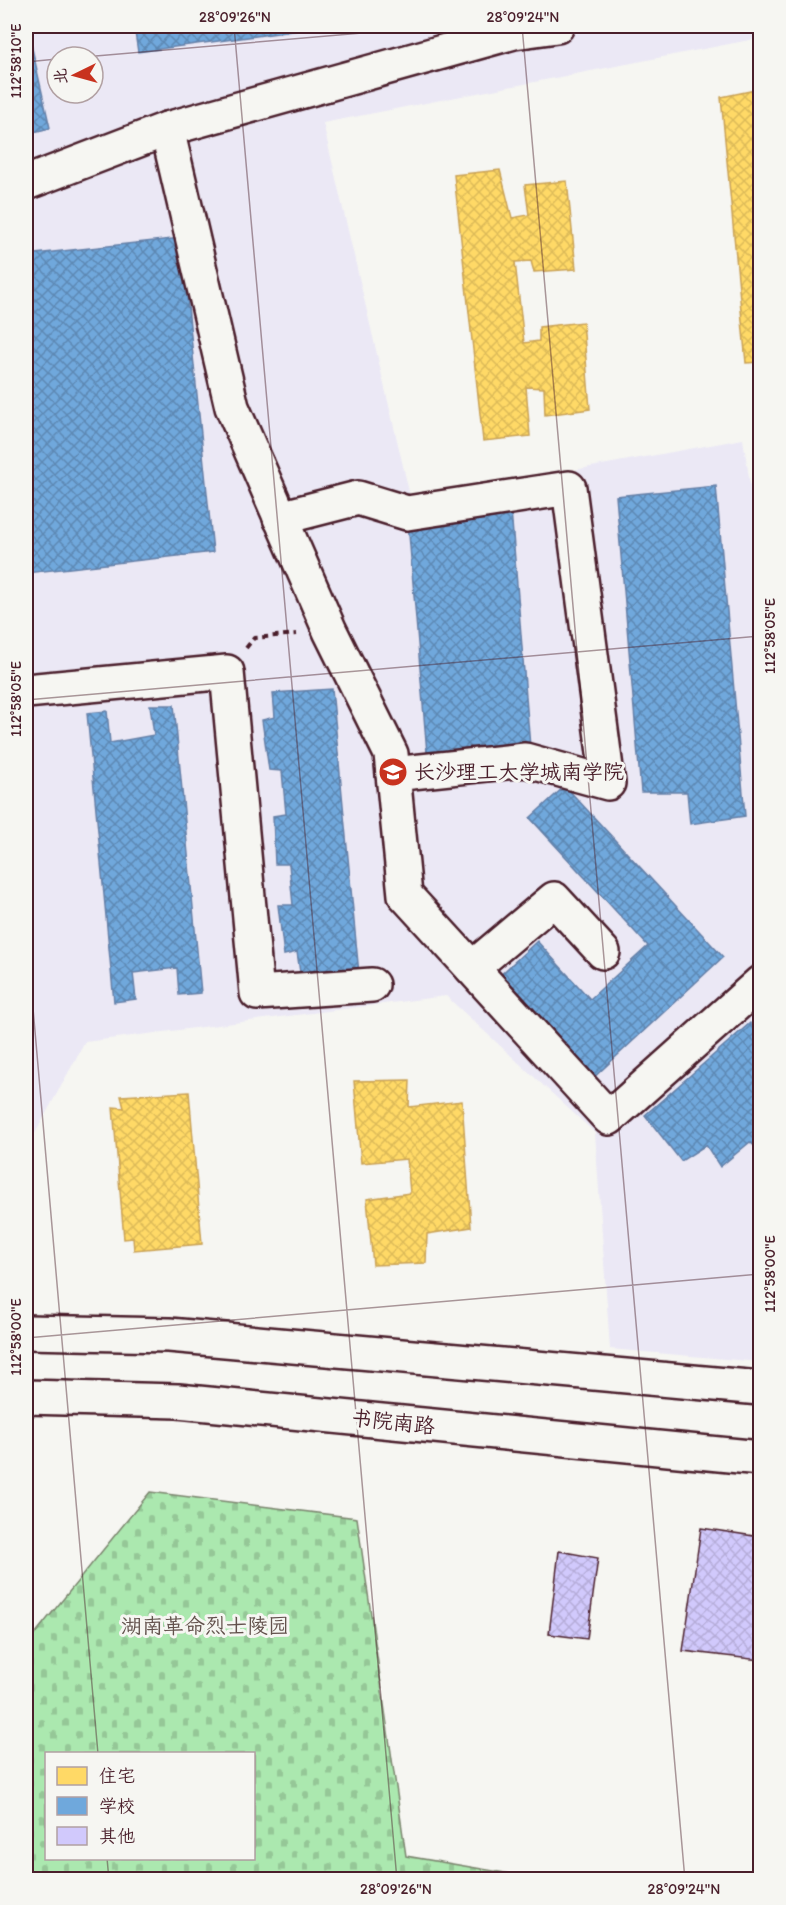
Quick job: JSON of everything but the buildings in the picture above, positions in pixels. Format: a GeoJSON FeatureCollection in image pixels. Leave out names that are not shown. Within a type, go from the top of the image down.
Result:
{"type":"FeatureCollection","features":[{"type":"Feature","properties":{"kind":"street"},"geometry":{"type":"LineString","coordinates":[[26,183],[167,129],[514,29],[557,26]]}},
{"type":"Feature","properties":{"kind":"street"},"geometry":{"type":"LineString","coordinates":[[167,129],[232,407],[330,631],[391,754],[405,895],[609,1118],[760,983]]}},
{"type":"Feature","properties":{"kind":"street"},"geometry":{"type":"LineString","coordinates":[[280,518],[358,498],[407,513],[569,488],[608,783],[525,760],[393,774]]}},
{"type":"Feature","properties":{"kind":"street"},"geometry":{"type":"LineString","coordinates":[[26,691],[227,672],[256,993],[372,984]]}},
{"type":"Feature","properties":{"kind":"street"},"geometry":{"type":"LineString","coordinates":[[472,968],[554,899],[603,952]]}},
{"type":"Feature","properties":{"kind":"street"},"geometry":{"type":"LineString","coordinates":[[26,1332],[169,1335],[760,1388]]}},
{"type":"Feature","properties":{"kind":"street","name":"书院南路"},"geometry":{"type":"LineString","coordinates":[[26,1397],[178,1401],[760,1458]]}},
{"type":"Feature","properties":{"kind":"path"},"geometry":{"type":"LineString","coordinates":[[227,672],[254,638],[330,631]]}},
{"type":"Feature","properties":{"kind":"shaded area","name":"长沙理工大学城南学院"},"geometry":{"type":"Polygon","coordinates":[[[26,26],[760,26],[760,38],[323,123],[411,500],[743,439],[760,547],[760,1362],[610,1349],[595,1133],[446,996],[85,1042],[26,1150],[26,26]]]}},
{"type":"Feature","properties":{"kind":"green space","name":"湖南革命烈士陵园"},"geometry":{"type":"Polygon","coordinates":[[[150,1492],[357,1518],[406,1856],[540,1879],[26,1879],[26,1645],[150,1492]]]}},
{"type":"Feature","properties":{"kind":"place","name":"长沙理工大学城南学院"},"geometry":{"type":"Point","coordinates":[393,772]}}]}
